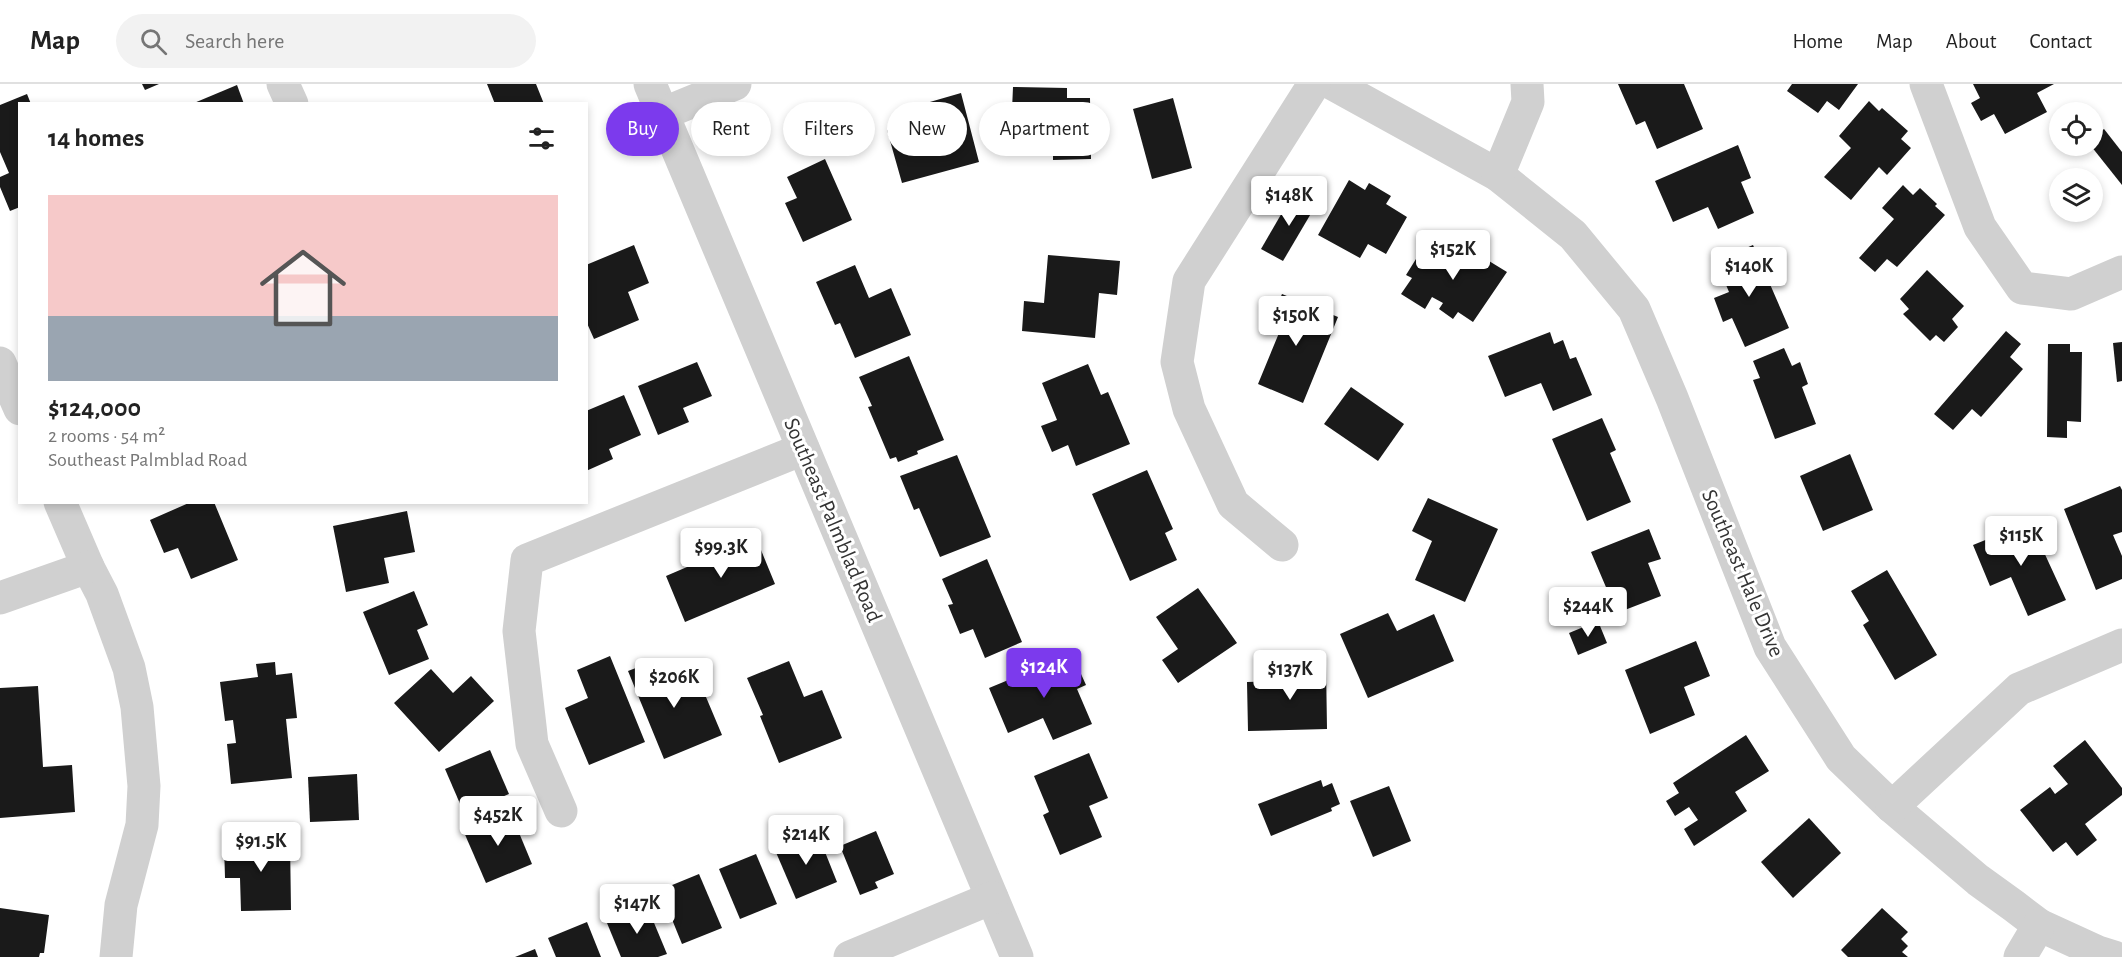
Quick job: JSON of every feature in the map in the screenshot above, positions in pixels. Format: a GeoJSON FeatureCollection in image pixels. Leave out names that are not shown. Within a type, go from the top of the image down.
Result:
{"type":"FeatureCollection","features":[{"type":"Feature","properties":{"kind":"street"},"geometry":{"type":"LineString","coordinates":[[284,84],[291,102]]}},
{"type":"Feature","properties":{"kind":"street","name":"Southeast Palmblad Road"},"geometry":{"type":"LineString","coordinates":[[650,84],[658,102]]}},
{"type":"Feature","properties":{"kind":"street"},"geometry":{"type":"LineString","coordinates":[[679,107],[735,84]]}},
{"type":"Feature","properties":{"kind":"street"},"geometry":{"type":"LineString","coordinates":[[1282,545],[1233,504],[1189,409],[1177,362],[1189,281],[1314,84]]}},
{"type":"Feature","properties":{"kind":"street","name":"Southeast Hale Drive"},"geometry":{"type":"LineString","coordinates":[[1333,84],[1498,175],[1573,235],[1634,309],[1770,647],[1841,758],[1892,807],[1978,880],[2039,925],[2114,957]]}},
{"type":"Feature","properties":{"kind":"street"},"geometry":{"type":"LineString","coordinates":[[1498,175],[1528,102],[1527,84]]}},
{"type":"Feature","properties":{"kind":"street"},"geometry":{"type":"LineString","coordinates":[[1926,84],[1980,227],[2022,288],[2071,294],[2122,272]]}},
{"type":"Feature","properties":{"kind":"street","name":"Southeast Palmblad Road"},"geometry":{"type":"LineString","coordinates":[[679,152],[1017,957]]}},
{"type":"Feature","properties":{"kind":"street"},"geometry":{"type":"LineString","coordinates":[[0,363],[18,404]]}},
{"type":"Feature","properties":{"kind":"street"},"geometry":{"type":"LineString","coordinates":[[561,811],[532,744],[519,631],[527,560],[803,449]]}},
{"type":"Feature","properties":{"kind":"street"},"geometry":{"type":"LineString","coordinates":[[61,504],[87,567],[102,594],[129,668],[137,707],[144,786],[142,825],[121,905],[116,957]]}},
{"type":"Feature","properties":{"kind":"street"},"geometry":{"type":"LineString","coordinates":[[0,598],[87,567]]}},
{"type":"Feature","properties":{"kind":"street"},"geometry":{"type":"LineString","coordinates":[[1892,807],[2019,689],[2122,645]]}},
{"type":"Feature","properties":{"kind":"street"},"geometry":{"type":"LineString","coordinates":[[850,957],[992,898]]}},
{"type":"Feature","properties":{"kind":"street"},"geometry":{"type":"LineString","coordinates":[[2020,957],[2039,925]]}},
{"type":"Feature","properties":{"kind":"building"},"geometry":{"type":"Polygon","coordinates":[[[142,84],[159,84],[145,90],[142,84]]]}},
{"type":"Feature","properties":{"kind":"building"},"geometry":{"type":"Polygon","coordinates":[[[487,84],[536,84],[543,102],[494,102],[487,84]]]}},
{"type":"Feature","properties":{"kind":"building"},"geometry":{"type":"Polygon","coordinates":[[[1618,84],[1684,84],[1703,129],[1657,149],[1645,121],[1636,125],[1618,84]]]}},
{"type":"Feature","properties":{"kind":"building"},"geometry":{"type":"Polygon","coordinates":[[[1792,84],[1858,84],[1839,110],[1827,101],[1818,113],[1787,91],[1792,84]]]}},
{"type":"Feature","properties":{"kind":"building"},"geometry":{"type":"Polygon","coordinates":[[[1973,84],[2054,84],[2037,93],[2047,112],[2005,134],[1994,114],[1981,121],[1971,103],[1980,98],[1973,84]]]}},
{"type":"Feature","properties":{"kind":"building"},"geometry":{"type":"Polygon","coordinates":[[[237,85],[243,102],[196,102],[237,85]]]}},
{"type":"Feature","properties":{"kind":"building"},"geometry":{"type":"Polygon","coordinates":[[[1013,87],[1067,88],[1067,98],[1090,98],[1090,102],[1012,102],[1013,87]]]}},
{"type":"Feature","properties":{"kind":"building"},"geometry":{"type":"Polygon","coordinates":[[[961,93],[963,102],[930,102],[961,93]]]}},
{"type":"Feature","properties":{"kind":"building"},"geometry":{"type":"Polygon","coordinates":[[[27,94],[30,102],[18,102],[18,208],[10,211],[0,187],[0,177],[9,173],[0,152],[0,105],[27,94]]]}},
{"type":"Feature","properties":{"kind":"building"},"geometry":{"type":"Polygon","coordinates":[[[1173,98],[1192,168],[1152,179],[1133,109],[1173,98]]]}},
{"type":"Feature","properties":{"kind":"building"},"geometry":{"type":"Polygon","coordinates":[[[1869,101],[1879,111],[1882,108],[1908,131],[1901,139],[1911,148],[1887,175],[1879,167],[1851,200],[1824,177],[1851,148],[1839,136],[1869,101]]]}},
{"type":"Feature","properties":{"kind":"building"},"geometry":{"type":"Polygon","coordinates":[[[967,116],[979,162],[902,183],[894,156],[967,156],[967,116]]]}},
{"type":"Feature","properties":{"kind":"building"},"geometry":{"type":"Polygon","coordinates":[[[2103,130],[2122,152],[2122,185],[2099,156],[2103,156],[2103,130]]]}},
{"type":"Feature","properties":{"kind":"building"},"geometry":{"type":"Polygon","coordinates":[[[1738,145],[1751,178],[1741,182],[1754,213],[1718,229],[1708,207],[1673,222],[1655,181],[1738,145]]]}},
{"type":"Feature","properties":{"kind":"building"},"geometry":{"type":"Polygon","coordinates":[[[1053,156],[1091,156],[1091,159],[1053,160],[1053,156]]]}},
{"type":"Feature","properties":{"kind":"building"},"geometry":{"type":"Polygon","coordinates":[[[825,159],[852,220],[803,242],[785,203],[797,198],[787,177],[825,159]]]}},
{"type":"Feature","properties":{"kind":"building"},"geometry":{"type":"Polygon","coordinates":[[[1349,180],[1365,190],[1369,183],[1391,196],[1386,204],[1407,217],[1386,254],[1368,244],[1360,258],[1318,235],[1349,180]]]}},
{"type":"Feature","properties":{"kind":"building"},"geometry":{"type":"Polygon","coordinates":[[[1903,185],[1913,195],[1920,188],[1945,215],[1897,267],[1887,259],[1875,272],[1859,258],[1894,219],[1882,208],[1903,185]]]}},
{"type":"Feature","properties":{"kind":"building"},"geometry":{"type":"Polygon","coordinates":[[[1294,192],[1316,205],[1283,261],[1261,249],[1294,192]]]}},
{"type":"Feature","properties":{"kind":"building"},"geometry":{"type":"Polygon","coordinates":[[[1433,242],[1451,255],[1457,246],[1469,253],[1471,250],[1507,272],[1473,322],[1458,312],[1453,319],[1439,309],[1443,303],[1432,297],[1425,309],[1401,294],[1412,278],[1406,275],[1416,259],[1420,262],[1433,242]]]}},
{"type":"Feature","properties":{"kind":"building"},"geometry":{"type":"Polygon","coordinates":[[[634,245],[649,283],[628,292],[639,320],[594,339],[588,326],[588,264],[634,245]]]}},
{"type":"Feature","properties":{"kind":"building"},"geometry":{"type":"Polygon","coordinates":[[[1753,245],[1789,328],[1745,347],[1732,318],[1723,322],[1714,298],[1729,292],[1716,261],[1753,245]]]}},
{"type":"Feature","properties":{"kind":"building"},"geometry":{"type":"Polygon","coordinates":[[[1048,255],[1120,261],[1117,295],[1099,293],[1095,338],[1022,331],[1024,301],[1044,303],[1048,255]]]}},
{"type":"Feature","properties":{"kind":"building"},"geometry":{"type":"Polygon","coordinates":[[[855,265],[869,298],[891,288],[911,335],[855,358],[840,323],[835,325],[816,282],[855,265]]]}},
{"type":"Feature","properties":{"kind":"building"},"geometry":{"type":"Polygon","coordinates":[[[1927,270],[1964,306],[1952,319],[1958,327],[1944,342],[1936,335],[1930,341],[1903,314],[1909,309],[1900,299],[1927,270]]]}},
{"type":"Feature","properties":{"kind":"building"},"geometry":{"type":"Polygon","coordinates":[[[1282,294],[1338,317],[1303,403],[1258,384],[1279,333],[1267,328],[1282,294]]]}},
{"type":"Feature","properties":{"kind":"building"},"geometry":{"type":"Polygon","coordinates":[[[2006,331],[2021,344],[2010,357],[2023,369],[1981,417],[1972,409],[1953,430],[1934,414],[2006,331]]]}},
{"type":"Feature","properties":{"kind":"building"},"geometry":{"type":"Polygon","coordinates":[[[1550,332],[1554,344],[1563,340],[1570,359],[1576,357],[1592,395],[1553,411],[1541,383],[1505,397],[1488,356],[1550,332]]]}},
{"type":"Feature","properties":{"kind":"building"},"geometry":{"type":"Polygon","coordinates":[[[2122,342],[2122,381],[2117,382],[2113,343],[2122,342]]]}},
{"type":"Feature","properties":{"kind":"building"},"geometry":{"type":"Polygon","coordinates":[[[2048,344],[2070,344],[2070,352],[2082,352],[2081,422],[2067,421],[2067,438],[2047,437],[2048,344]]]}},
{"type":"Feature","properties":{"kind":"building"},"geometry":{"type":"Polygon","coordinates":[[[1784,348],[1792,366],[1800,362],[1808,384],[1802,387],[1816,424],[1775,439],[1753,380],[1760,378],[1753,361],[1784,348]]]}},
{"type":"Feature","properties":{"kind":"building"},"geometry":{"type":"Polygon","coordinates":[[[909,356],[944,440],[898,462],[896,457],[890,459],[868,407],[872,406],[859,377],[909,356]]]}},
{"type":"Feature","properties":{"kind":"building"},"geometry":{"type":"Polygon","coordinates":[[[697,362],[712,396],[683,408],[689,422],[658,435],[638,386],[697,362]]]}},
{"type":"Feature","properties":{"kind":"building"},"geometry":{"type":"Polygon","coordinates":[[[1088,364],[1101,395],[1108,392],[1130,444],[1076,466],[1068,445],[1052,452],[1041,426],[1057,420],[1042,383],[1088,364]]]}},
{"type":"Feature","properties":{"kind":"building"},"geometry":{"type":"Polygon","coordinates":[[[1351,387],[1404,424],[1378,461],[1324,424],[1351,387]]]}},
{"type":"Feature","properties":{"kind":"building"},"geometry":{"type":"Polygon","coordinates":[[[624,395],[641,435],[609,449],[613,459],[588,470],[588,410],[624,395]]]}},
{"type":"Feature","properties":{"kind":"building"},"geometry":{"type":"Polygon","coordinates":[[[1602,418],[1616,450],[1610,453],[1631,502],[1587,521],[1552,439],[1602,418]]]}},
{"type":"Feature","properties":{"kind":"building"},"geometry":{"type":"Polygon","coordinates":[[[1850,454],[1873,510],[1823,531],[1800,476],[1850,454]]]}},
{"type":"Feature","properties":{"kind":"building"},"geometry":{"type":"Polygon","coordinates":[[[957,455],[991,537],[940,557],[919,508],[914,510],[900,476],[957,455]]]}},
{"type":"Feature","properties":{"kind":"building"},"geometry":{"type":"Polygon","coordinates":[[[1147,470],[1173,529],[1165,533],[1177,560],[1130,581],[1092,494],[1147,470]]]}},
{"type":"Feature","properties":{"kind":"building"},"geometry":{"type":"Polygon","coordinates":[[[2120,486],[2122,490],[2122,532],[2113,535],[2122,556],[2122,579],[2096,590],[2064,509],[2120,486]]]}},
{"type":"Feature","properties":{"kind":"building"},"geometry":{"type":"Polygon","coordinates":[[[1428,498],[1498,529],[1465,602],[1415,580],[1432,541],[1412,531],[1428,498]]]}},
{"type":"Feature","properties":{"kind":"building"},"geometry":{"type":"Polygon","coordinates":[[[186,504],[215,504],[238,560],[191,579],[178,548],[164,553],[150,520],[186,504]]]}},
{"type":"Feature","properties":{"kind":"building"},"geometry":{"type":"Polygon","coordinates":[[[407,511],[415,552],[384,558],[389,583],[346,592],[333,526],[407,511]]]}},
{"type":"Feature","properties":{"kind":"building"},"geometry":{"type":"Polygon","coordinates":[[[2030,522],[2066,600],[2028,616],[2011,577],[1990,586],[1973,545],[2030,522]]]}},
{"type":"Feature","properties":{"kind":"building"},"geometry":{"type":"Polygon","coordinates":[[[1649,529],[1661,559],[1648,563],[1661,596],[1617,613],[1591,552],[1649,529]]]}},
{"type":"Feature","properties":{"kind":"building"},"geometry":{"type":"Polygon","coordinates":[[[754,533],[775,584],[685,622],[666,576],[729,549],[727,544],[754,533]]]}},
{"type":"Feature","properties":{"kind":"building"},"geometry":{"type":"Polygon","coordinates":[[[987,559],[1022,642],[985,658],[973,629],[960,634],[948,605],[953,604],[942,579],[987,559]]]}},
{"type":"Feature","properties":{"kind":"building"},"geometry":{"type":"Polygon","coordinates":[[[1887,570],[1937,655],[1895,680],[1863,625],[1869,621],[1851,591],[1887,570]]]}},
{"type":"Feature","properties":{"kind":"building"},"geometry":{"type":"Polygon","coordinates":[[[1198,588],[1237,643],[1178,683],[1162,660],[1178,649],[1156,617],[1198,588]]]}},
{"type":"Feature","properties":{"kind":"building"},"geometry":{"type":"Polygon","coordinates":[[[414,591],[428,625],[417,630],[429,659],[389,675],[363,612],[414,591]]]}},
{"type":"Feature","properties":{"kind":"building"},"geometry":{"type":"Polygon","coordinates":[[[1388,613],[1397,631],[1434,614],[1454,661],[1368,698],[1340,634],[1388,613]]]}},
{"type":"Feature","properties":{"kind":"building"},"geometry":{"type":"Polygon","coordinates":[[[1598,621],[1607,643],[1578,655],[1569,633],[1598,621]]]}},
{"type":"Feature","properties":{"kind":"building"},"geometry":{"type":"Polygon","coordinates":[[[1696,641],[1710,676],[1684,687],[1695,715],[1650,734],[1625,670],[1696,641]]]}},
{"type":"Feature","properties":{"kind":"building"},"geometry":{"type":"Polygon","coordinates":[[[1072,654],[1086,685],[1077,689],[1092,724],[1053,740],[1043,718],[1008,733],[989,688],[1072,654]]]}},
{"type":"Feature","properties":{"kind":"building"},"geometry":{"type":"Polygon","coordinates":[[[610,656],[645,742],[589,765],[565,708],[588,698],[577,670],[610,656]]]}},
{"type":"Feature","properties":{"kind":"building"},"geometry":{"type":"Polygon","coordinates":[[[662,658],[674,688],[698,678],[722,735],[664,759],[628,671],[662,658]]]}},
{"type":"Feature","properties":{"kind":"building"},"geometry":{"type":"Polygon","coordinates":[[[789,661],[804,697],[822,690],[842,738],[779,763],[760,716],[763,715],[747,678],[789,661]]]}},
{"type":"Feature","properties":{"kind":"building"},"geometry":{"type":"Polygon","coordinates":[[[275,662],[276,675],[292,673],[297,718],[286,719],[292,778],[231,784],[227,744],[236,743],[233,720],[225,721],[220,682],[258,677],[256,664],[275,662]]]}},
{"type":"Feature","properties":{"kind":"building"},"geometry":{"type":"Polygon","coordinates":[[[1326,664],[1327,729],[1248,731],[1247,682],[1285,681],[1284,665],[1326,664]]]}},
{"type":"Feature","properties":{"kind":"building"},"geometry":{"type":"Polygon","coordinates":[[[431,669],[453,693],[471,676],[494,701],[439,752],[394,703],[431,669]]]}},
{"type":"Feature","properties":{"kind":"building"},"geometry":{"type":"Polygon","coordinates":[[[38,686],[43,767],[72,765],[75,812],[0,818],[0,688],[38,686]]]}},
{"type":"Feature","properties":{"kind":"building"},"geometry":{"type":"Polygon","coordinates":[[[1746,735],[1769,771],[1735,792],[1747,811],[1694,846],[1684,829],[1698,820],[1689,807],[1675,816],[1666,801],[1679,793],[1673,783],[1746,735]]]}},
{"type":"Feature","properties":{"kind":"building"},"geometry":{"type":"Polygon","coordinates":[[[2085,740],[2122,788],[2122,795],[2085,824],[2097,840],[2077,856],[2066,842],[2053,852],[2020,810],[2050,787],[2055,794],[2068,784],[2053,766],[2085,740]]]}},
{"type":"Feature","properties":{"kind":"building"},"geometry":{"type":"Polygon","coordinates":[[[490,750],[509,794],[464,813],[445,769],[490,750]]]}},
{"type":"Feature","properties":{"kind":"building"},"geometry":{"type":"Polygon","coordinates":[[[1089,753],[1108,798],[1089,806],[1102,837],[1060,855],[1043,815],[1049,812],[1034,776],[1089,753]]]}},
{"type":"Feature","properties":{"kind":"building"},"geometry":{"type":"Polygon","coordinates":[[[357,774],[359,820],[310,822],[308,777],[357,774]]]}},
{"type":"Feature","properties":{"kind":"building"},"geometry":{"type":"Polygon","coordinates":[[[1321,780],[1323,787],[1332,783],[1340,804],[1331,808],[1332,811],[1271,836],[1258,804],[1321,780]]]}},
{"type":"Feature","properties":{"kind":"building"},"geometry":{"type":"Polygon","coordinates":[[[1389,786],[1411,841],[1373,857],[1350,801],[1389,786]]]}},
{"type":"Feature","properties":{"kind":"building"},"geometry":{"type":"Polygon","coordinates":[[[510,811],[532,864],[486,883],[463,830],[510,811]]]}},
{"type":"Feature","properties":{"kind":"building"},"geometry":{"type":"Polygon","coordinates":[[[1809,818],[1841,853],[1793,898],[1761,862],[1809,818]]]}},
{"type":"Feature","properties":{"kind":"building"},"geometry":{"type":"Polygon","coordinates":[[[876,831],[894,874],[875,882],[878,888],[860,895],[840,846],[876,831]]]}},
{"type":"Feature","properties":{"kind":"building"},"geometry":{"type":"Polygon","coordinates":[[[817,832],[837,882],[796,899],[775,850],[817,832]]]}},
{"type":"Feature","properties":{"kind":"building"},"geometry":{"type":"Polygon","coordinates":[[[239,840],[290,840],[291,910],[241,911],[240,878],[225,878],[224,843],[239,843],[239,840]]]}},
{"type":"Feature","properties":{"kind":"building"},"geometry":{"type":"Polygon","coordinates":[[[756,854],[777,904],[740,919],[719,869],[756,854]]]}},
{"type":"Feature","properties":{"kind":"building"},"geometry":{"type":"Polygon","coordinates":[[[699,874],[722,928],[682,944],[660,890],[699,874]]]}},
{"type":"Feature","properties":{"kind":"building"},"geometry":{"type":"Polygon","coordinates":[[[647,906],[667,954],[658,957],[621,957],[607,923],[647,906]]]}},
{"type":"Feature","properties":{"kind":"building"},"geometry":{"type":"Polygon","coordinates":[[[0,908],[49,915],[44,953],[40,953],[39,957],[0,957],[0,908]]]}},
{"type":"Feature","properties":{"kind":"building"},"geometry":{"type":"Polygon","coordinates":[[[1882,908],[1908,932],[1901,939],[1908,946],[1902,952],[1908,957],[1848,957],[1841,950],[1882,908]]]}},
{"type":"Feature","properties":{"kind":"building"},"geometry":{"type":"Polygon","coordinates":[[[587,922],[601,957],[556,957],[548,938],[587,922]]]}},
{"type":"Feature","properties":{"kind":"building"},"geometry":{"type":"Polygon","coordinates":[[[535,949],[538,957],[515,957],[535,949]]]}}]}
